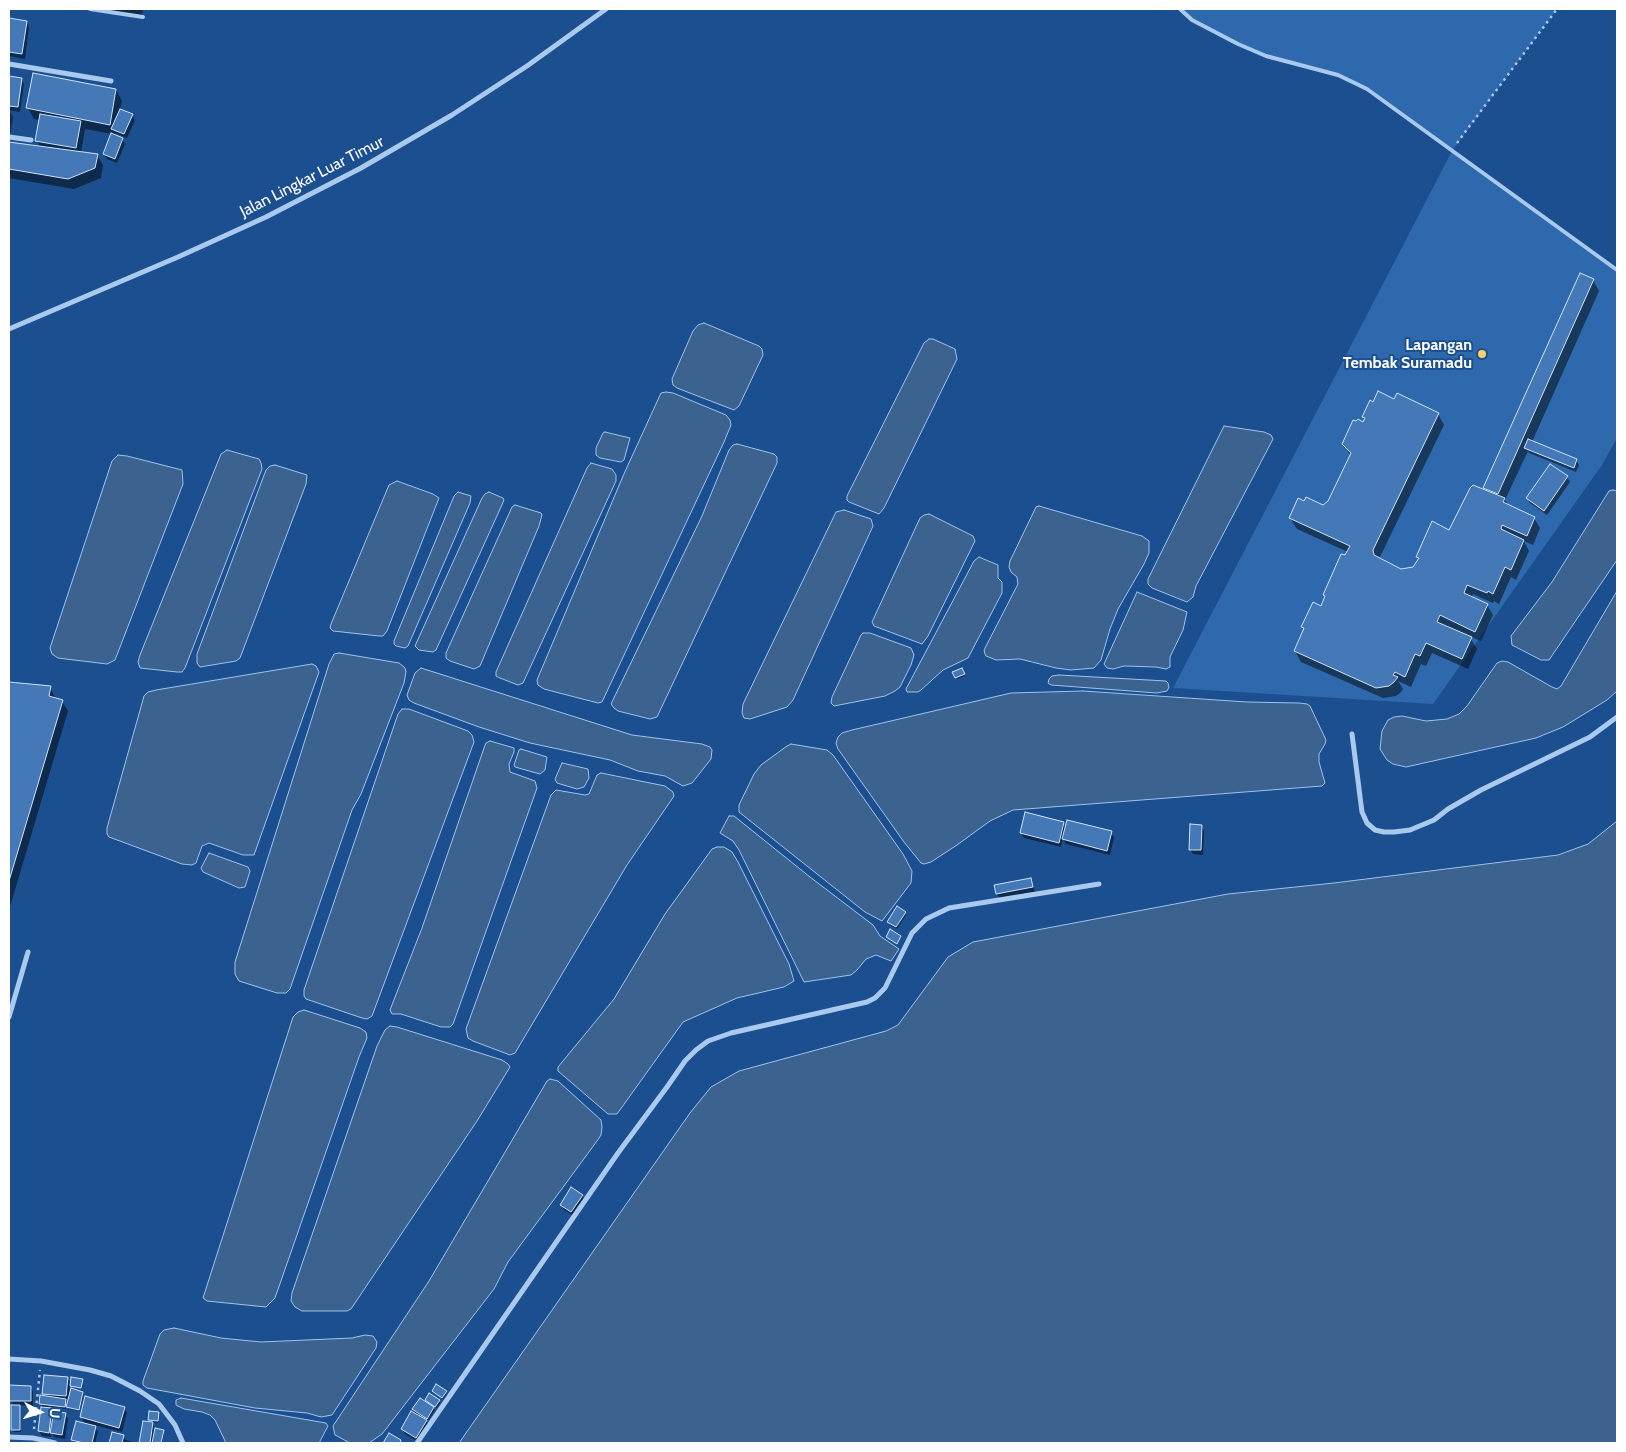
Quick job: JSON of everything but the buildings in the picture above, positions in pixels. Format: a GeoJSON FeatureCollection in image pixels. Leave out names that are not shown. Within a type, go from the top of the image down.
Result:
{"type":"FeatureCollection","features":[{"type":"Feature","properties":{"kind":"street","name":"Jalan Lingkar Luar Timur"},"geometry":{"type":"LineString","coordinates":[[9,329],[257,221],[361,168],[452,115],[510,77],[606,9]]}},
{"type":"Feature","properties":{"kind":"street"},"geometry":{"type":"LineString","coordinates":[[9,64],[111,81]]}},
{"type":"Feature","properties":{"kind":"street"},"geometry":{"type":"LineString","coordinates":[[9,137],[31,140]]}},
{"type":"Feature","properties":{"kind":"street"},"geometry":{"type":"LineString","coordinates":[[1352,734],[1362,812],[1367,823],[1375,830],[1394,832],[1410,830],[1434,820],[1448,809],[1481,790],[1590,737],[1617,717]]}},
{"type":"Feature","properties":{"kind":"street"},"geometry":{"type":"LineString","coordinates":[[417,1443],[618,1153],[685,1061],[696,1050],[708,1042],[731,1033],[867,1002],[875,998],[885,988],[912,933],[926,919],[949,908],[1099,884]]}},
{"type":"Feature","properties":{"kind":"street"},"geometry":{"type":"LineString","coordinates":[[9,1017],[28,952]]}},
{"type":"Feature","properties":{"kind":"street"},"geometry":{"type":"LineString","coordinates":[[9,1359],[41,1361],[111,1376],[140,1391],[159,1404],[175,1425],[183,1443]]}},
{"type":"Feature","properties":{"kind":"street"},"geometry":{"type":"LineString","coordinates":[[9,1437],[33,1438],[55,1443]]}},
{"type":"Feature","properties":{"kind":"lane"},"geometry":{"type":"LineString","coordinates":[[90,9],[143,17]]}},
{"type":"Feature","properties":{"kind":"lane"},"geometry":{"type":"LineString","coordinates":[[1180,9],[1192,20],[1266,56],[1338,75],[1367,89],[1617,270]]}},
{"type":"Feature","properties":{"kind":"path"},"geometry":{"type":"LineString","coordinates":[[1452,151],[1557,9]]}},
{"type":"Feature","properties":{"kind":"path"},"geometry":{"type":"LineString","coordinates":[[33,1438],[41,1361]]}},
{"type":"Feature","properties":{"kind":"shaded area"},"geometry":{"type":"Polygon","coordinates":[[[1180,9],[1557,9],[1452,151],[1367,89],[1338,75],[1266,56],[1192,20],[1180,9]]]}},
{"type":"Feature","properties":{"kind":"shaded area","name":"Lapangan Tembak Suramadu"},"geometry":{"type":"Polygon","coordinates":[[[1452,151],[1617,270],[1617,438],[1602,465],[1433,704],[1173,688],[1452,151]]]}},
{"type":"Feature","properties":{"kind":"shaded area"},"geometry":{"type":"Polygon","coordinates":[[[704,323],[759,346],[762,349],[763,355],[739,406],[734,410],[673,385],[672,379],[693,331],[698,325],[704,323]]]}},
{"type":"Feature","properties":{"kind":"shaded area"},"geometry":{"type":"Polygon","coordinates":[[[929,339],[955,349],[957,359],[884,508],[879,514],[849,502],[847,496],[924,343],[929,339]]]}},
{"type":"Feature","properties":{"kind":"shaded area"},"geometry":{"type":"Polygon","coordinates":[[[661,393],[673,393],[726,415],[731,425],[602,702],[598,703],[544,689],[538,685],[537,680],[623,476],[661,393]]]}},
{"type":"Feature","properties":{"kind":"shaded area"},"geometry":{"type":"Polygon","coordinates":[[[1224,426],[1264,432],[1271,435],[1273,439],[1196,586],[1193,597],[1187,602],[1152,588],[1148,584],[1148,579],[1224,426]]]}},
{"type":"Feature","properties":{"kind":"shaded area"},"geometry":{"type":"Polygon","coordinates":[[[605,432],[630,438],[624,460],[621,462],[600,458],[596,455],[596,448],[605,432]]]}},
{"type":"Feature","properties":{"kind":"shaded area"},"geometry":{"type":"Polygon","coordinates":[[[737,444],[774,454],[777,457],[777,463],[657,717],[650,719],[618,711],[611,704],[702,516],[729,450],[733,445],[737,444]]]}},
{"type":"Feature","properties":{"kind":"shaded area"},"geometry":{"type":"Polygon","coordinates":[[[227,450],[259,459],[262,469],[185,668],[182,672],[177,672],[140,668],[138,662],[140,655],[221,454],[227,450]]]}},
{"type":"Feature","properties":{"kind":"shaded area"},"geometry":{"type":"Polygon","coordinates":[[[118,455],[182,470],[183,484],[115,660],[107,664],[58,658],[52,654],[50,648],[112,461],[118,455]]]}},
{"type":"Feature","properties":{"kind":"shaded area"},"geometry":{"type":"Polygon","coordinates":[[[591,463],[612,469],[616,475],[616,481],[523,683],[518,685],[496,676],[496,672],[587,468],[591,463]]]}},
{"type":"Feature","properties":{"kind":"shaded area"},"geometry":{"type":"Polygon","coordinates":[[[275,465],[307,475],[306,484],[240,658],[236,661],[200,667],[197,663],[197,654],[266,470],[270,466],[275,465]]]}},
{"type":"Feature","properties":{"kind":"shaded area"},"geometry":{"type":"Polygon","coordinates":[[[397,481],[439,498],[387,631],[383,636],[379,636],[333,631],[330,628],[331,624],[389,485],[397,481]]]}},
{"type":"Feature","properties":{"kind":"shaded area"},"geometry":{"type":"Polygon","coordinates":[[[1609,491],[1617,491],[1617,560],[1549,660],[1541,660],[1512,645],[1511,636],[1552,582],[1609,491]]]}},
{"type":"Feature","properties":{"kind":"shaded area"},"geometry":{"type":"Polygon","coordinates":[[[458,492],[471,496],[470,503],[408,646],[405,648],[396,646],[394,641],[454,496],[458,492]]]}},
{"type":"Feature","properties":{"kind":"shaded area"},"geometry":{"type":"Polygon","coordinates":[[[489,492],[503,498],[501,507],[436,650],[433,652],[419,650],[415,646],[482,498],[489,492]]]}},
{"type":"Feature","properties":{"kind":"shaded area"},"geometry":{"type":"Polygon","coordinates":[[[515,505],[541,513],[542,515],[480,666],[474,669],[450,661],[446,658],[446,653],[512,507],[515,505]]]}},
{"type":"Feature","properties":{"kind":"shaded area"},"geometry":{"type":"Polygon","coordinates":[[[1039,506],[1142,536],[1149,541],[1149,553],[1118,609],[1101,660],[1094,668],[1071,670],[1020,659],[996,660],[985,654],[984,650],[1018,584],[1017,577],[1011,572],[1009,567],[1010,561],[1036,507],[1039,506]]]}},
{"type":"Feature","properties":{"kind":"shaded area"},"geometry":{"type":"Polygon","coordinates":[[[844,510],[871,519],[873,526],[793,700],[787,707],[750,719],[744,718],[742,713],[743,704],[836,512],[844,510]]]}},
{"type":"Feature","properties":{"kind":"shaded area"},"geometry":{"type":"Polygon","coordinates":[[[929,514],[973,536],[975,541],[928,636],[922,644],[874,626],[872,622],[920,518],[929,514]]]}},
{"type":"Feature","properties":{"kind":"shaded area"},"geometry":{"type":"Polygon","coordinates":[[[979,557],[998,565],[998,578],[1002,582],[1002,593],[968,658],[943,670],[918,692],[907,692],[906,689],[974,561],[979,557]]]}},
{"type":"Feature","properties":{"kind":"shaded area"},"geometry":{"type":"Polygon","coordinates":[[[1617,591],[1617,691],[1607,700],[1563,727],[1536,738],[1406,767],[1393,764],[1387,760],[1380,749],[1382,731],[1388,720],[1402,716],[1426,721],[1447,719],[1459,714],[1467,706],[1497,663],[1502,661],[1508,662],[1557,689],[1561,686],[1617,591]]]}},
{"type":"Feature","properties":{"kind":"shaded area"},"geometry":{"type":"Polygon","coordinates":[[[1137,592],[1187,612],[1183,630],[1170,657],[1170,667],[1166,669],[1124,666],[1113,669],[1107,668],[1104,664],[1137,592]]]}},
{"type":"Feature","properties":{"kind":"shaded area"},"geometry":{"type":"Polygon","coordinates":[[[863,633],[870,633],[911,648],[914,655],[911,665],[900,687],[895,691],[885,696],[834,706],[831,703],[832,697],[863,633]]]}},
{"type":"Feature","properties":{"kind":"shaded area"},"geometry":{"type":"Polygon","coordinates":[[[339,653],[399,663],[405,668],[406,672],[404,683],[361,794],[352,810],[290,989],[286,993],[277,993],[239,981],[235,974],[235,962],[329,664],[334,654],[339,653]]]}},
{"type":"Feature","properties":{"kind":"shaded area"},"geometry":{"type":"Polygon","coordinates":[[[312,664],[316,666],[319,672],[254,855],[243,855],[209,843],[202,846],[196,863],[192,865],[182,864],[109,837],[107,828],[144,696],[148,692],[312,664]]]}},
{"type":"Feature","properties":{"kind":"shaded area"},"geometry":{"type":"Polygon","coordinates":[[[421,668],[632,735],[702,744],[710,747],[712,750],[711,759],[692,783],[683,786],[665,776],[638,771],[610,760],[530,743],[479,727],[409,700],[407,695],[415,673],[421,668]]]}},
{"type":"Feature","properties":{"kind":"shaded area"},"geometry":{"type":"Polygon","coordinates":[[[1052,676],[1166,681],[1169,687],[1167,691],[1157,693],[1051,685],[1048,683],[1052,676]]]}},
{"type":"Feature","properties":{"kind":"shaded area"},"geometry":{"type":"Polygon","coordinates":[[[1083,691],[1307,704],[1310,706],[1326,740],[1319,754],[1319,762],[1325,783],[1322,786],[1013,810],[990,821],[931,862],[924,864],[921,863],[904,842],[838,749],[836,743],[842,733],[852,730],[1011,693],[1083,691]]]}},
{"type":"Feature","properties":{"kind":"shaded area"},"geometry":{"type":"Polygon","coordinates":[[[402,709],[409,709],[468,731],[472,735],[474,742],[372,1016],[367,1019],[306,999],[304,990],[398,714],[402,709]]]}},
{"type":"Feature","properties":{"kind":"shaded area"},"geometry":{"type":"Polygon","coordinates":[[[490,741],[514,748],[509,764],[510,772],[535,781],[537,788],[453,1024],[450,1027],[441,1027],[401,1014],[392,1014],[390,1010],[422,928],[484,748],[486,743],[490,741]]]}},
{"type":"Feature","properties":{"kind":"shaded area"},"geometry":{"type":"Polygon","coordinates":[[[791,744],[827,750],[833,755],[903,854],[912,871],[911,883],[882,921],[865,912],[739,812],[739,805],[754,774],[761,765],[791,744]]]}},
{"type":"Feature","properties":{"kind":"shaded area"},"geometry":{"type":"Polygon","coordinates":[[[519,750],[547,757],[545,770],[540,774],[515,767],[519,750]]]}},
{"type":"Feature","properties":{"kind":"shaded area"},"geometry":{"type":"Polygon","coordinates":[[[562,763],[588,769],[589,778],[584,787],[577,789],[557,783],[555,779],[562,763]]]}},
{"type":"Feature","properties":{"kind":"shaded area"},"geometry":{"type":"Polygon","coordinates":[[[601,773],[665,786],[673,792],[674,796],[627,865],[515,1053],[510,1055],[473,1041],[468,1038],[466,1029],[551,795],[556,790],[589,794],[597,775],[601,773]]]}},
{"type":"Feature","properties":{"kind":"shaded area"},"geometry":{"type":"Polygon","coordinates":[[[729,816],[734,816],[873,925],[880,936],[899,949],[891,961],[876,955],[866,959],[851,975],[804,982],[739,850],[733,841],[720,833],[729,816]]]}},
{"type":"Feature","properties":{"kind":"shaded area"},"geometry":{"type":"Polygon","coordinates":[[[1617,821],[1617,1443],[459,1443],[690,1113],[711,1087],[739,1071],[886,1031],[898,1025],[948,957],[973,942],[1228,894],[1334,883],[1558,855],[1588,844],[1617,821]]]}},
{"type":"Feature","properties":{"kind":"shaded area"},"geometry":{"type":"Polygon","coordinates":[[[724,847],[732,852],[738,862],[789,964],[794,981],[784,987],[737,998],[683,1022],[617,1114],[608,1114],[558,1071],[558,1067],[614,999],[665,914],[712,849],[724,847]]]}},
{"type":"Feature","properties":{"kind":"shaded area"},"geometry":{"type":"Polygon","coordinates":[[[209,853],[248,867],[250,871],[245,887],[239,888],[203,872],[201,868],[209,853]]]}},
{"type":"Feature","properties":{"kind":"shaded area"},"geometry":{"type":"Polygon","coordinates":[[[304,1010],[360,1028],[366,1032],[367,1038],[275,1298],[266,1307],[207,1301],[203,1298],[293,1017],[298,1012],[304,1010]]]}},
{"type":"Feature","properties":{"kind":"shaded area"},"geometry":{"type":"Polygon","coordinates":[[[390,1026],[502,1060],[510,1067],[477,1121],[351,1309],[347,1311],[302,1311],[295,1307],[291,1301],[292,1293],[377,1046],[385,1030],[390,1026]]]}},
{"type":"Feature","properties":{"kind":"shaded area"},"geometry":{"type":"Polygon","coordinates":[[[550,1079],[558,1081],[601,1120],[601,1135],[508,1262],[494,1289],[382,1434],[369,1443],[350,1443],[335,1435],[333,1426],[429,1281],[547,1081],[550,1079]]]}},
{"type":"Feature","properties":{"kind":"shaded area"},"geometry":{"type":"Polygon","coordinates":[[[174,1328],[221,1338],[261,1342],[352,1338],[365,1335],[373,1336],[377,1342],[376,1348],[332,1415],[321,1417],[307,1413],[255,1408],[147,1388],[143,1385],[143,1381],[160,1334],[164,1330],[174,1328]]]}},
{"type":"Feature","properties":{"kind":"shaded area"},"geometry":{"type":"Polygon","coordinates":[[[181,1398],[326,1423],[328,1426],[319,1443],[226,1443],[215,1420],[210,1415],[184,1409],[176,1405],[176,1400],[181,1398]]]}},
{"type":"Feature","properties":{"kind":"place","name":"Lapangan Tembak Suramadu"},"geometry":{"type":"Point","coordinates":[1482,354]}}]}
